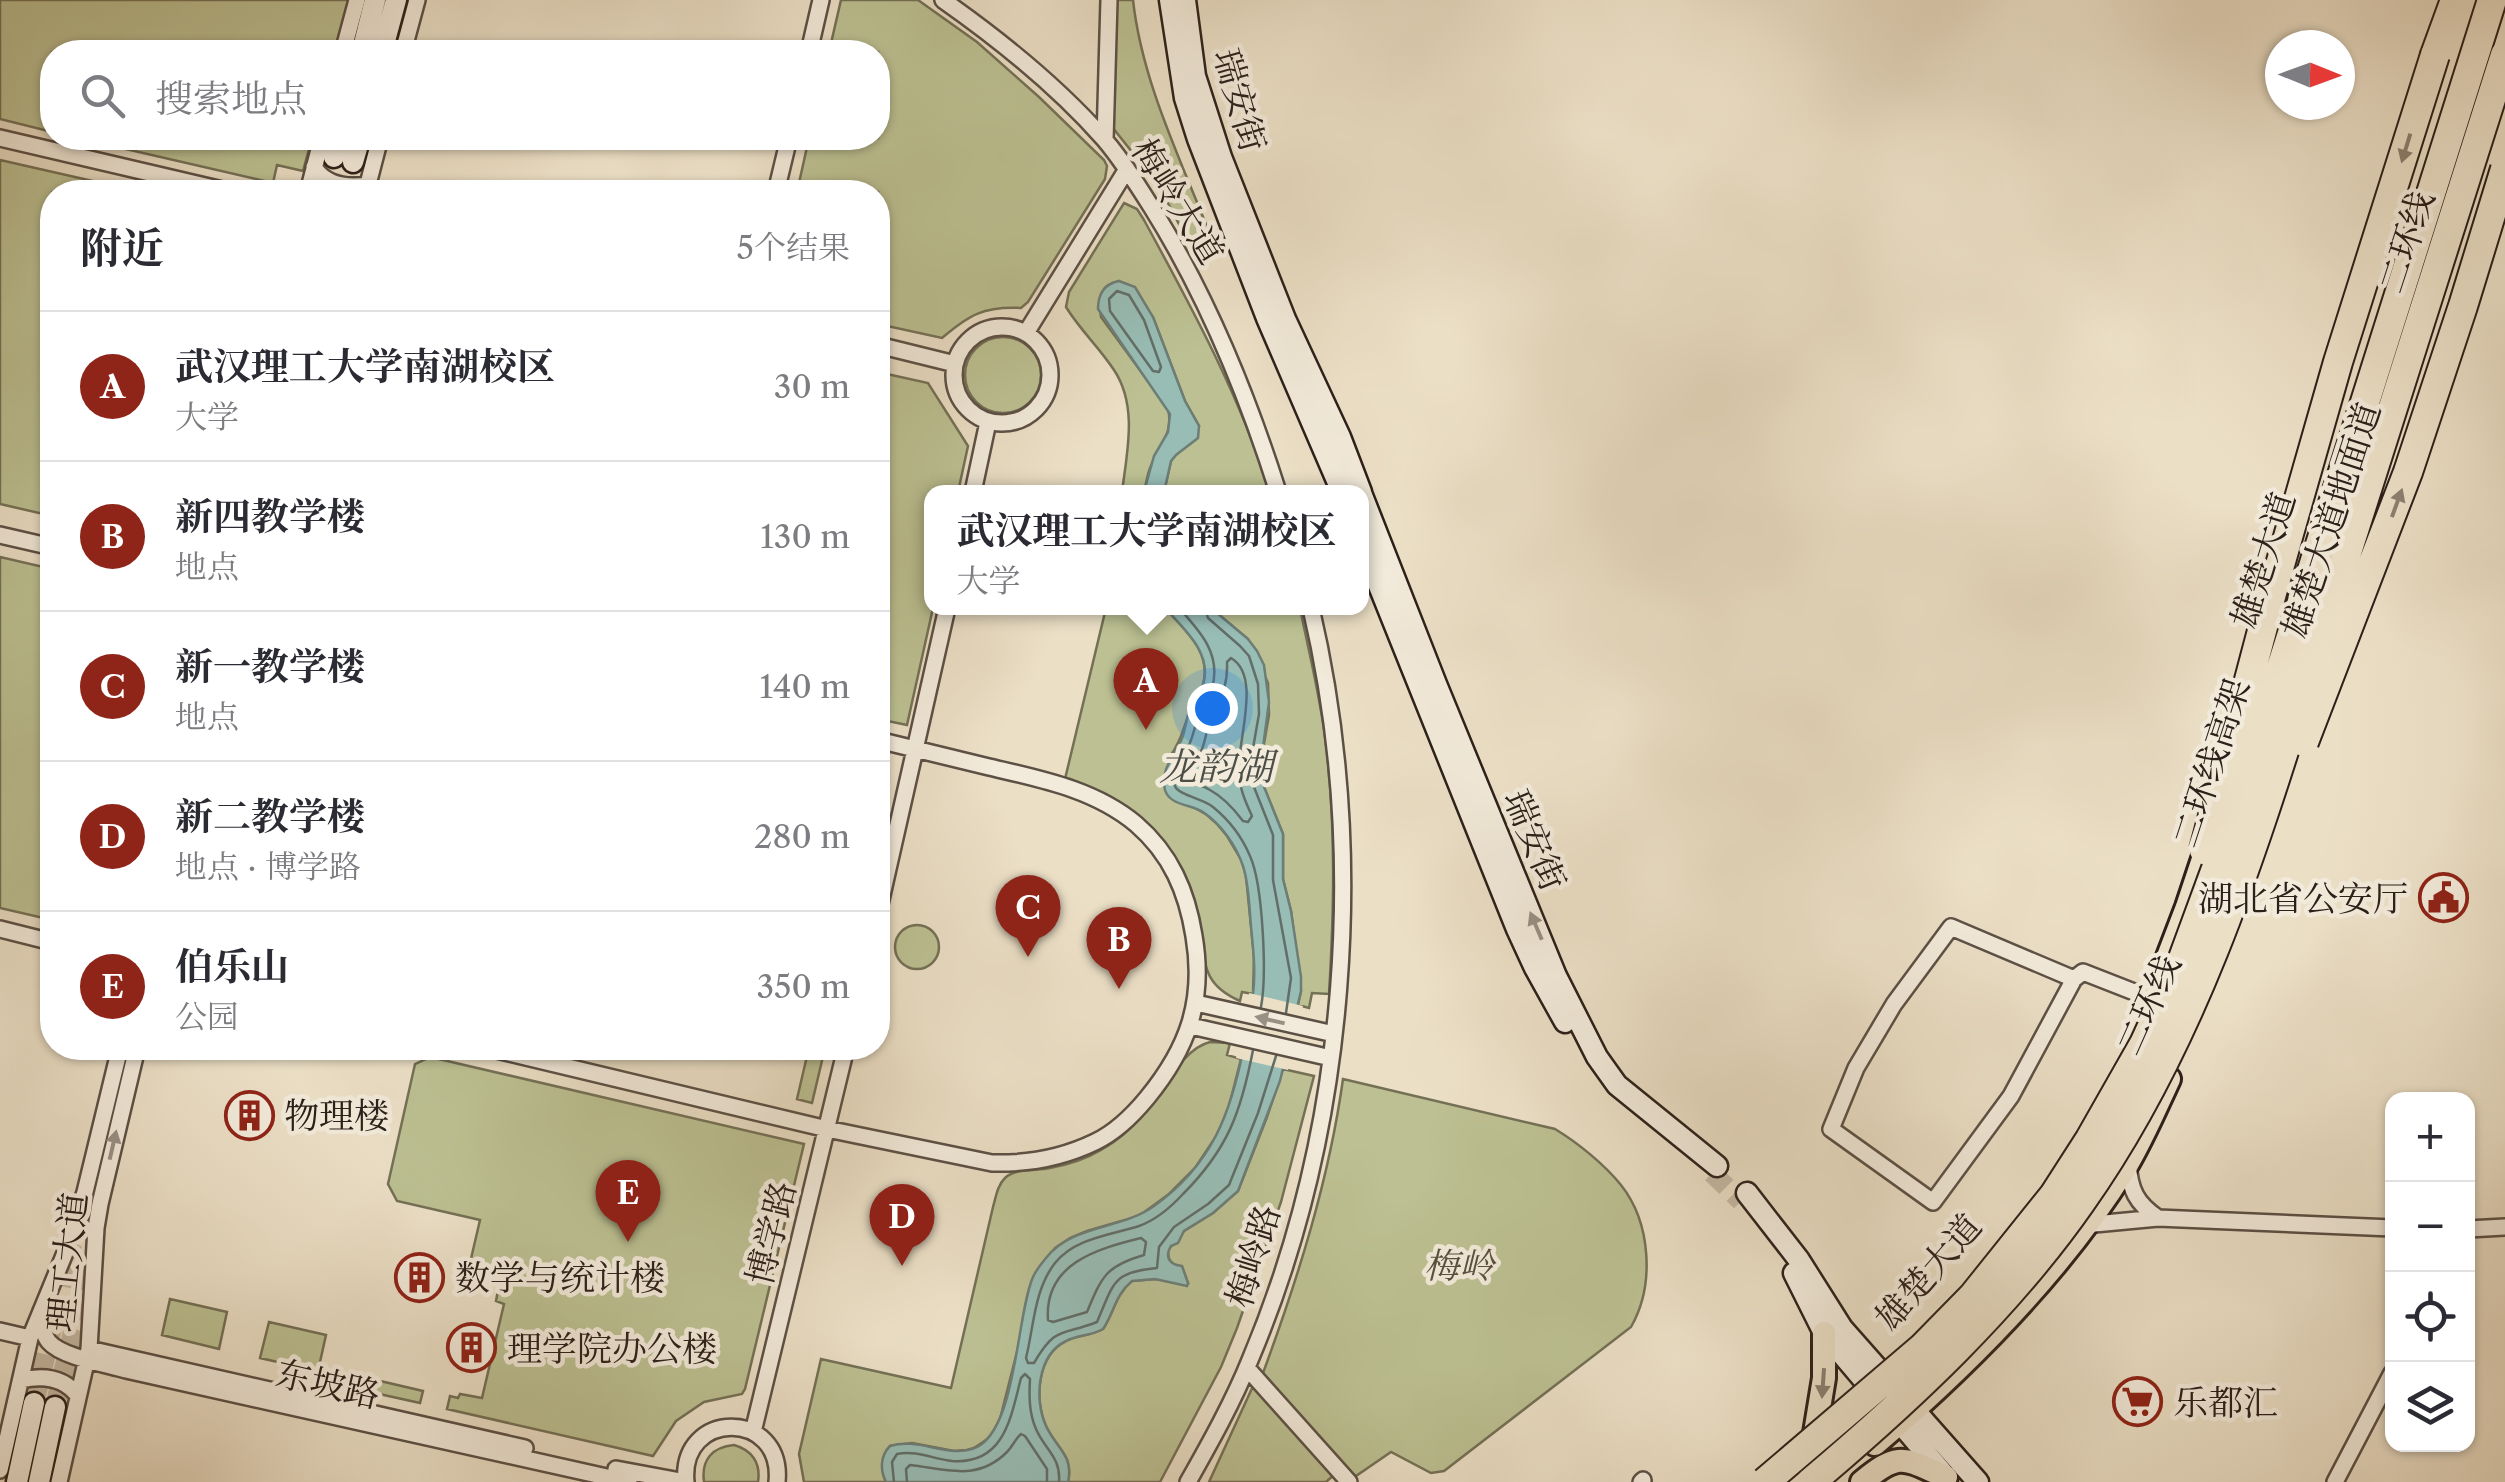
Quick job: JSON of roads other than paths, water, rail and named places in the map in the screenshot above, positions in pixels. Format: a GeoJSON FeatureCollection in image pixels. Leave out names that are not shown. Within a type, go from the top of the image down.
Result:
{"type":"FeatureCollection","features":[{"type":"Feature","properties":{"kind":"highway"},"geometry":{"type":"LineString","coordinates":[[1871,1389],[1890,1363],[1967,1285],[2041,1196],[2073,1147],[2140,1025],[2176,936],[2208,836],[2338,362],[2455,0]]}},
{"type":"Feature","properties":{"kind":"highway","name":"二环线高架"},"geometry":{"type":"LineString","coordinates":[[1764,1482],[1935,1336],[1973,1296],[2054,1195],[2144,1044],[2182,961],[2228,836],[2492,0]]}},
{"type":"Feature","properties":{"kind":"highway","name":"二环线"},"geometry":{"type":"LineString","coordinates":[[1811,1482],[1962,1342],[2028,1271],[2083,1200],[2160,1074],[2252,852],[2505,55]]}},
{"type":"Feature","properties":{"kind":"highway"},"geometry":{"type":"LineString","coordinates":[[2252,852],[2283,795],[2382,544],[2505,169]]}},
{"type":"Feature","properties":{"kind":"main road"},"geometry":{"type":"LineString","coordinates":[[365,40],[375,0]]}},
{"type":"Feature","properties":{"kind":"main road"},"geometry":{"type":"LineString","coordinates":[[385,40],[396,0]]}},
{"type":"Feature","properties":{"kind":"main road","name":"瑞安街"},"geometry":{"type":"LineString","coordinates":[[1170,0],[1185,98],[1198,140],[1267,318],[1339,485]]}},
{"type":"Feature","properties":{"kind":"main road","name":"瑞安街"},"geometry":{"type":"LineString","coordinates":[[1185,0],[1195,76],[1221,157],[1285,319],[1358,485]]}},
{"type":"Feature","properties":{"kind":"main road","name":"雄楚大道"},"geometry":{"type":"LineString","coordinates":[[1764,1482],[1815,1432],[1871,1389],[1972,1278],[2074,1143],[2152,998],[2197,880],[2284,612],[2474,0]]}},
{"type":"Feature","properties":{"kind":"main road","name":"雄楚大道地面道"},"geometry":{"type":"LineString","coordinates":[[1830,1482],[1979,1350],[2050,1270],[2128,1163],[2194,1029],[2329,637],[2505,99]]}},
{"type":"Feature","properties":{"kind":"main road","name":"瑞安街"},"geometry":{"type":"LineString","coordinates":[[1369,513],[1549,959],[1597,1057],[1617,1085],[1714,1169],[1612,1095],[1590,1070],[1517,929],[1369,561]]}},
{"type":"Feature","properties":{"kind":"main road"},"geometry":{"type":"LineString","coordinates":[[1871,1389],[1842,1328],[1799,1260],[1744,1197],[1799,1280],[1824,1333],[1871,1389],[1908,1416],[1978,1482]]}},
{"type":"Feature","properties":{"kind":"main road"},"geometry":{"type":"LineString","coordinates":[[1815,1432],[1824,1378],[1824,1333]]}},
{"type":"Feature","properties":{"kind":"main road"},"geometry":{"type":"LineString","coordinates":[[17,1482],[45,1405],[39,1482]]}},
{"type":"Feature","properties":{"kind":"main road"},"geometry":{"type":"LineString","coordinates":[[1908,1416],[1948,1479]]}},
{"type":"Feature","properties":{"kind":"main road"},"geometry":{"type":"LineString","coordinates":[[1862,1482],[1893,1460],[1911,1462],[1948,1479]]}},
{"type":"Feature","properties":{"kind":"street"},"geometry":{"type":"LineString","coordinates":[[347,40],[357,0]]}},
{"type":"Feature","properties":{"kind":"street"},"geometry":{"type":"LineString","coordinates":[[406,40],[417,0]]}},
{"type":"Feature","properties":{"kind":"street"},"geometry":{"type":"LineString","coordinates":[[811,40],[821,0]]}},
{"type":"Feature","properties":{"kind":"street","name":"梅岭大道"},"geometry":{"type":"LineString","coordinates":[[942,0],[1063,98],[1128,169],[1202,298],[1244,396],[1276,485]]}},
{"type":"Feature","properties":{"kind":"street"},"geometry":{"type":"LineString","coordinates":[[1105,140],[1109,0]]}},
{"type":"Feature","properties":{"kind":"street"},"geometry":{"type":"LineString","coordinates":[[0,138],[40,147]]}},
{"type":"Feature","properties":{"kind":"street"},"geometry":{"type":"LineString","coordinates":[[51,150],[180,180]]}},
{"type":"Feature","properties":{"kind":"street"},"geometry":{"type":"LineString","coordinates":[[311,180],[319,150]]}},
{"type":"Feature","properties":{"kind":"street"},"geometry":{"type":"LineString","coordinates":[[368,180],[377,150]]}},
{"type":"Feature","properties":{"kind":"street"},"geometry":{"type":"LineString","coordinates":[[779,180],[786,150]]}},
{"type":"Feature","properties":{"kind":"street"},"geometry":{"type":"LineString","coordinates":[[314,167],[328,180]]}},
{"type":"Feature","properties":{"kind":"street"},"geometry":{"type":"LineString","coordinates":[[1026,333],[1128,169]]}},
{"type":"Feature","properties":{"kind":"street"},"geometry":{"type":"LineString","coordinates":[[1010,328],[1026,333],[1040,346],[1049,364],[1049,384],[1035,410],[1018,421],[988,422],[962,403],[956,388],[955,364],[967,342],[987,330],[1010,328]]}},
{"type":"Feature","properties":{"kind":"street"},"geometry":{"type":"LineString","coordinates":[[890,348],[955,364]]}},
{"type":"Feature","properties":{"kind":"street"},"geometry":{"type":"LineString","coordinates":[[974,485],[988,422]]}},
{"type":"Feature","properties":{"kind":"street"},"geometry":{"type":"LineString","coordinates":[[0,535],[40,544]]}},
{"type":"Feature","properties":{"kind":"street"},"geometry":{"type":"LineString","coordinates":[[890,861],[945,615]]}},
{"type":"Feature","properties":{"kind":"street"},"geometry":{"type":"LineString","coordinates":[[1196,1004],[1334,1034],[1341,928],[1341,818],[1334,735],[1312,615]]}},
{"type":"Feature","properties":{"kind":"street"},"geometry":{"type":"LineString","coordinates":[[538,1060],[827,1129],[992,1162],[1019,1163],[1067,1152],[1098,1140],[1138,1109],[1170,1067],[1191,1026],[1196,1004],[1196,948],[1184,892],[1164,854],[1134,824],[1096,798],[890,743]]}},
{"type":"Feature","properties":{"kind":"street"},"geometry":{"type":"LineString","coordinates":[[2074,979],[1952,928],[1894,1004],[1856,1068],[1831,1129],[1932,1202],[2011,1096],[2074,979],[2083,972],[2152,998]]}},
{"type":"Feature","properties":{"kind":"street"},"geometry":{"type":"LineString","coordinates":[[0,930],[40,939]]}},
{"type":"Feature","properties":{"kind":"street"},"geometry":{"type":"LineString","coordinates":[[1191,1026],[1331,1058]]}},
{"type":"Feature","properties":{"kind":"street","name":"梅岭路"},"geometry":{"type":"LineString","coordinates":[[1188,1482],[1247,1368],[1265,1322],[1294,1233],[1320,1125],[1334,1034]]}},
{"type":"Feature","properties":{"kind":"street","name":"理工大道"},"geometry":{"type":"LineString","coordinates":[[0,1470],[30,1338],[85,1192],[117,1060]]}},
{"type":"Feature","properties":{"kind":"street","name":"理工大道"},"geometry":{"type":"LineString","coordinates":[[58,1482],[88,1354],[96,1228],[134,1060]]}},
{"type":"Feature","properties":{"kind":"street","name":"博学路"},"geometry":{"type":"LineString","coordinates":[[753,1432],[843,1060]]}},
{"type":"Feature","properties":{"kind":"street"},"geometry":{"type":"LineString","coordinates":[[2128,1163],[2129,1180],[2141,1206],[2158,1218]]}},
{"type":"Feature","properties":{"kind":"street"},"geometry":{"type":"LineString","coordinates":[[2084,1225],[2158,1218],[2385,1228]]}},
{"type":"Feature","properties":{"kind":"street"},"geometry":{"type":"LineString","coordinates":[[2475,1229],[2505,1227]]}},
{"type":"Feature","properties":{"kind":"street","name":"东坡路"},"geometry":{"type":"LineString","coordinates":[[42,1311],[44,1331],[61,1350],[686,1482]]}},
{"type":"Feature","properties":{"kind":"street"},"geometry":{"type":"LineString","coordinates":[[0,1331],[30,1338]]}},
{"type":"Feature","properties":{"kind":"street","name":"东坡路"},"geometry":{"type":"LineString","coordinates":[[88,1354],[126,1370],[629,1482]]}},
{"type":"Feature","properties":{"kind":"street"},"geometry":{"type":"LineString","coordinates":[[1247,1368],[1349,1482]]}},
{"type":"Feature","properties":{"kind":"street"},"geometry":{"type":"LineString","coordinates":[[20,1380],[60,1380],[78,1396]]}},
{"type":"Feature","properties":{"kind":"street"},"geometry":{"type":"LineString","coordinates":[[2335,1482],[2385,1386]]}},
{"type":"Feature","properties":{"kind":"street"},"geometry":{"type":"LineString","coordinates":[[686,1482],[686,1462],[694,1446],[708,1433],[726,1427],[744,1428],[761,1437],[773,1452],[778,1471],[776,1482]]}},
{"type":"Feature","properties":{"kind":"water"},"geometry":{"type":"Polygon","coordinates":[[[1119,281],[1135,287],[1153,317],[1185,401],[1199,426],[1198,438],[1171,461],[1166,485],[1146,485],[1154,456],[1168,432],[1170,414],[1098,309],[1103,290],[1119,281]]]}},
{"type":"Feature","properties":{"kind":"water","name":"龙韵湖"},"geometry":{"type":"Polygon","coordinates":[[[1171,615],[1219,615],[1248,639],[1264,665],[1269,702],[1262,782],[1283,834],[1283,879],[1301,977],[1280,1081],[1238,1191],[1184,1231],[1169,1250],[1169,1260],[1182,1266],[1187,1286],[1155,1279],[1132,1281],[1103,1329],[1066,1341],[1049,1357],[1041,1379],[1040,1404],[1046,1426],[1066,1458],[1068,1482],[886,1482],[882,1463],[890,1446],[911,1444],[962,1451],[987,1439],[1007,1399],[1027,1295],[1039,1267],[1070,1239],[1141,1214],[1174,1190],[1205,1155],[1233,1094],[1254,985],[1245,873],[1222,829],[1203,812],[1171,799],[1164,783],[1205,673],[1200,652],[1171,615]]]}},
{"type":"Feature","properties":{"kind":"tunnel"},"geometry":{"type":"LineString","coordinates":[[329,180],[334,157]]}},
{"type":"Feature","properties":{"kind":"tunnel"},"geometry":{"type":"LineString","coordinates":[[1712,1173],[1741,1201]]}},
{"type":"Feature","properties":{"kind":"tunnel"},"geometry":{"type":"LineString","coordinates":[[34,1403],[72,1244]]}},
{"type":"Feature","properties":{"kind":"tunnel"},"geometry":{"type":"LineString","coordinates":[[55,1407],[91,1258]]}},
{"type":"Feature","properties":{"kind":"place","name":"武汉理工大学南湖校区"},"geometry":{"type":"Point","coordinates":[1146,730]}},
{"type":"Feature","properties":{"kind":"place","name":"湖北省公安厅"},"geometry":{"type":"Point","coordinates":[2443,898]}},
{"type":"Feature","properties":{"kind":"place","name":"新一教学楼"},"geometry":{"type":"Point","coordinates":[1028,957]}},
{"type":"Feature","properties":{"kind":"place","name":"新四教学楼"},"geometry":{"type":"Point","coordinates":[1119,989]}},
{"type":"Feature","properties":{"kind":"place","name":"物理楼"},"geometry":{"type":"Point","coordinates":[249,1115]}},
{"type":"Feature","properties":{"kind":"place","name":"伯乐山"},"geometry":{"type":"Point","coordinates":[628,1242]}},
{"type":"Feature","properties":{"kind":"place","name":"新二教学楼"},"geometry":{"type":"Point","coordinates":[902,1266]}},
{"type":"Feature","properties":{"kind":"place","name":"数学与统计楼"},"geometry":{"type":"Point","coordinates":[420,1277]}},
{"type":"Feature","properties":{"kind":"place","name":"理学院办公楼"},"geometry":{"type":"Point","coordinates":[472,1348]}},
{"type":"Feature","properties":{"kind":"place","name":"乐都汇"},"geometry":{"type":"Point","coordinates":[2138,1402]}},
{"type":"Feature","properties":{"kind":"park label","name":"梅岭"},"geometry":{"type":"Point","coordinates":[1459,1265]}}]}
